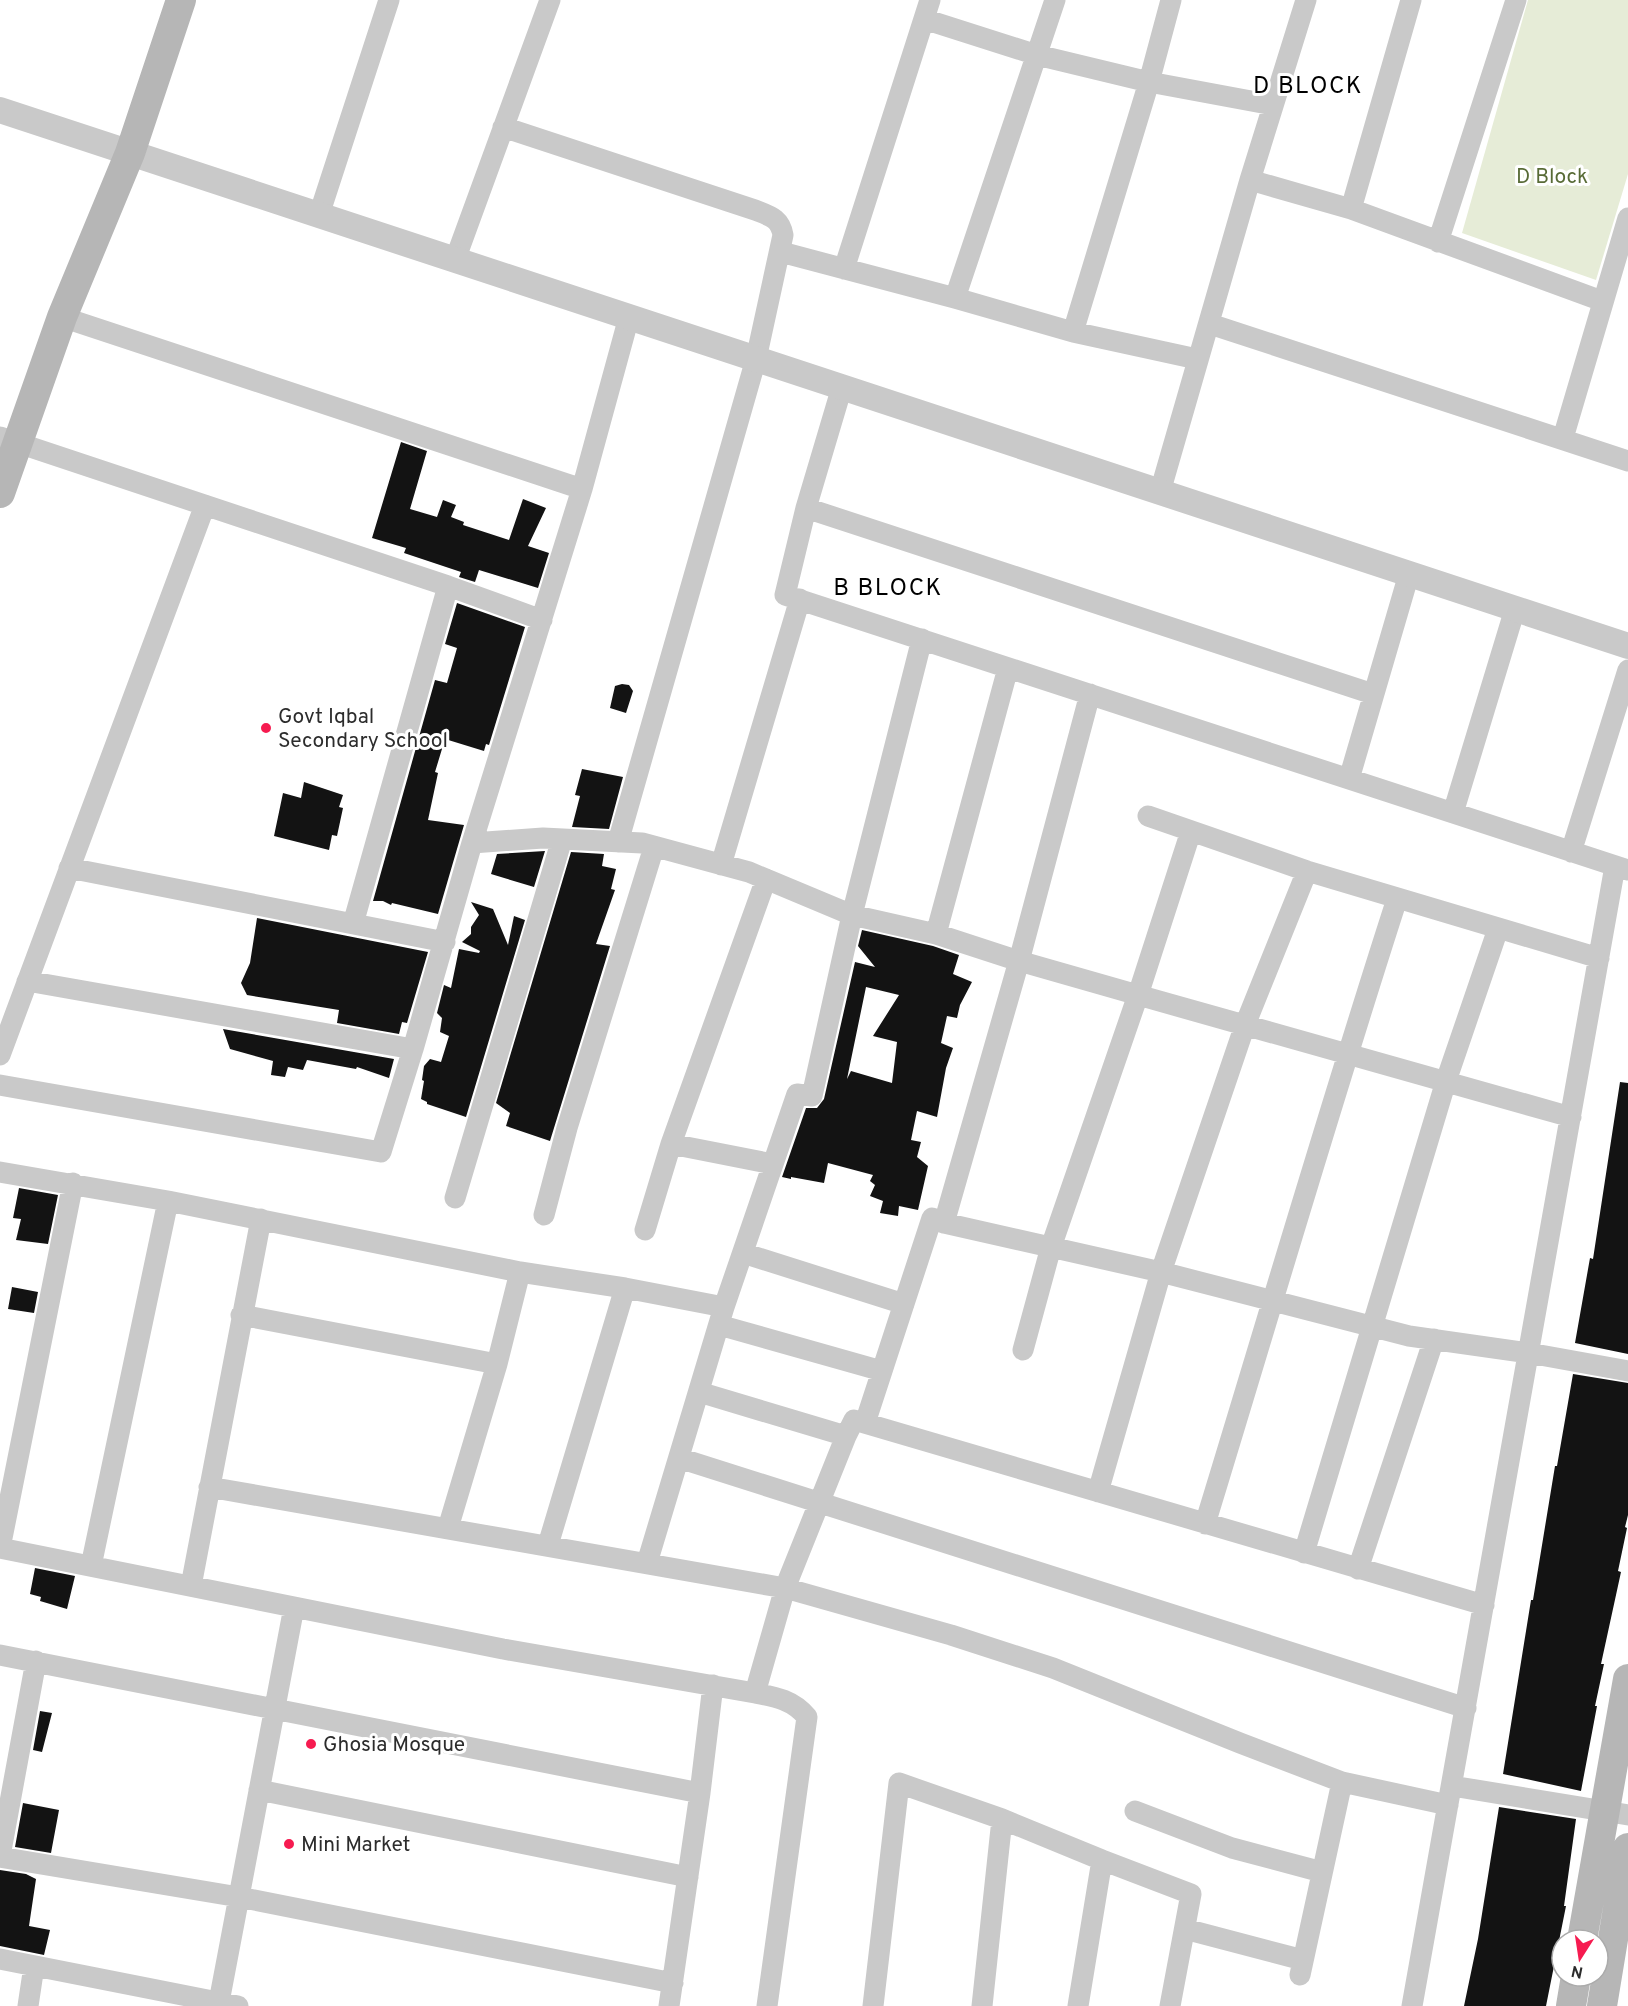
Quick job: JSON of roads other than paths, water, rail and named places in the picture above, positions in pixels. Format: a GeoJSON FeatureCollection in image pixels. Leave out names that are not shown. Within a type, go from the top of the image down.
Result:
{"type":"FeatureCollection","features":[{"type":"Feature","properties":{"kind":"main road"},"geometry":{"type":"LineString","coordinates":[[0,493],[8,439],[62,317],[130,153],[177,1]]}},
{"type":"Feature","properties":{"kind":"main road"},"geometry":{"type":"LineString","coordinates":[[1585,1928],[1616,1814],[1628,1679]]}},
{"type":"Feature","properties":{"kind":"main road"},"geometry":{"type":"LineString","coordinates":[[1602,2006],[1628,1848]]}},
{"type":"Feature","properties":{"kind":"main road"},"geometry":{"type":"LineString","coordinates":[[1571,2006],[1574,1988]]}},
{"type":"Feature","properties":{"kind":"street"},"geometry":{"type":"LineString","coordinates":[[319,215],[389,0]]}},
{"type":"Feature","properties":{"kind":"street"},"geometry":{"type":"LineString","coordinates":[[455,260],[550,0]]}},
{"type":"Feature","properties":{"kind":"street"},"geometry":{"type":"LineString","coordinates":[[955,298],[1055,0]]}},
{"type":"Feature","properties":{"kind":"street"},"geometry":{"type":"LineString","coordinates":[[1073,332],[1149,82],[1171,0]]}},
{"type":"Feature","properties":{"kind":"street"},"geometry":{"type":"LineString","coordinates":[[1160,492],[1250,180],[1306,0]]}},
{"type":"Feature","properties":{"kind":"street"},"geometry":{"type":"LineString","coordinates":[[1351,209],[1411,0]]}},
{"type":"Feature","properties":{"kind":"street"},"geometry":{"type":"LineString","coordinates":[[1438,242],[1516,0]]}},
{"type":"Feature","properties":{"kind":"street"},"geometry":{"type":"LineString","coordinates":[[844,269],[927,10],[1036,55],[1149,82],[1273,105]]}},
{"type":"Feature","properties":{"kind":"street"},"geometry":{"type":"LineString","coordinates":[[0,110],[1628,646]]}},
{"type":"Feature","properties":{"kind":"street"},"geometry":{"type":"LineString","coordinates":[[503,127],[771,217],[781,225],[783,236],[756,359],[618,842]]}},
{"type":"Feature","properties":{"kind":"street"},"geometry":{"type":"LineString","coordinates":[[1250,180],[1351,209],[1602,301]]}},
{"type":"Feature","properties":{"kind":"street"},"geometry":{"type":"LineString","coordinates":[[1563,438],[1628,218]]}},
{"type":"Feature","properties":{"kind":"street"},"geometry":{"type":"LineString","coordinates":[[781,252],[1073,332],[1197,359]]}},
{"type":"Feature","properties":{"kind":"street"},"geometry":{"type":"LineString","coordinates":[[62,317],[582,489]]}},
{"type":"Feature","properties":{"kind":"street"},"geometry":{"type":"LineString","coordinates":[[0,1085],[381,1152],[445,942],[472,843],[582,489],[629,317]]}},
{"type":"Feature","properties":{"kind":"street"},"geometry":{"type":"LineString","coordinates":[[1210,324],[1628,461]]}},
{"type":"Feature","properties":{"kind":"street"},"geometry":{"type":"LineString","coordinates":[[842,387],[806,508],[785,595],[1622,868],[1599,958],[1412,2006]]}},
{"type":"Feature","properties":{"kind":"street"},"geometry":{"type":"LineString","coordinates":[[8,439],[448,586],[542,620]]}},
{"type":"Feature","properties":{"kind":"street"},"geometry":{"type":"LineString","coordinates":[[0,1055],[205,505]]}},
{"type":"Feature","properties":{"kind":"street"},"geometry":{"type":"LineString","coordinates":[[806,508],[1373,694]]}},
{"type":"Feature","properties":{"kind":"street"},"geometry":{"type":"LineString","coordinates":[[1349,779],[1409,574]]}},
{"type":"Feature","properties":{"kind":"street"},"geometry":{"type":"LineString","coordinates":[[353,924],[448,586]]}},
{"type":"Feature","properties":{"kind":"street"},"geometry":{"type":"LineString","coordinates":[[721,865],[800,599]]}},
{"type":"Feature","properties":{"kind":"street"},"geometry":{"type":"LineString","coordinates":[[1453,813],[1515,609]]}},
{"type":"Feature","properties":{"kind":"street"},"geometry":{"type":"LineString","coordinates":[[647,1563],[722,1316],[797,1094],[812,1096],[852,915],[922,639]]}},
{"type":"Feature","properties":{"kind":"street"},"geometry":{"type":"LineString","coordinates":[[936,934],[1008,668]]}},
{"type":"Feature","properties":{"kind":"street"},"geometry":{"type":"LineString","coordinates":[[1571,852],[1628,670]]}},
{"type":"Feature","properties":{"kind":"street"},"geometry":{"type":"LineString","coordinates":[[944,1223],[1019,961],[1090,694]]}},
{"type":"Feature","properties":{"kind":"street"},"geometry":{"type":"LineString","coordinates":[[1148,816],[1307,871],[1599,958]]}},
{"type":"Feature","properties":{"kind":"street"},"geometry":{"type":"LineString","coordinates":[[1023,1350],[1051,1247],[1138,995],[1191,831]]}},
{"type":"Feature","properties":{"kind":"street"},"geometry":{"type":"LineString","coordinates":[[472,843],[543,838],[642,843],[766,879],[852,915],[936,934],[1019,961],[1571,1117]]}},
{"type":"Feature","properties":{"kind":"street"},"geometry":{"type":"LineString","coordinates":[[455,1198],[562,839]]}},
{"type":"Feature","properties":{"kind":"street"},"geometry":{"type":"LineString","coordinates":[[544,1215],[567,1128],[654,847]]}},
{"type":"Feature","properties":{"kind":"street"},"geometry":{"type":"LineString","coordinates":[[69,868],[445,942]]}},
{"type":"Feature","properties":{"kind":"street"},"geometry":{"type":"LineString","coordinates":[[1098,1492],[1161,1272],[1245,1025],[1307,871]]}},
{"type":"Feature","properties":{"kind":"street"},"geometry":{"type":"LineString","coordinates":[[645,1230],[670,1144],[766,879]]}},
{"type":"Feature","properties":{"kind":"street"},"geometry":{"type":"LineString","coordinates":[[1205,1524],[1397,898]]}},
{"type":"Feature","properties":{"kind":"street"},"geometry":{"type":"LineString","coordinates":[[1304,1553],[1446,1081],[1498,929]]}},
{"type":"Feature","properties":{"kind":"street"},"geometry":{"type":"LineString","coordinates":[[27,981],[413,1049]]}},
{"type":"Feature","properties":{"kind":"street"},"geometry":{"type":"LineString","coordinates":[[670,1144],[773,1164]]}},
{"type":"Feature","properties":{"kind":"street"},"geometry":{"type":"LineString","coordinates":[[0,1172],[168,1201],[520,1272],[625,1288],[722,1316],[882,1371]]}},
{"type":"Feature","properties":{"kind":"street"},"geometry":{"type":"LineString","coordinates":[[73,1183],[0,1548],[503,1649],[755,1693],[785,1700],[800,1707],[807,1717],[767,2006]]}},
{"type":"Feature","properties":{"kind":"street"},"geometry":{"type":"LineString","coordinates":[[91,1566],[168,1201]]}},
{"type":"Feature","properties":{"kind":"street"},"geometry":{"type":"LineString","coordinates":[[865,1423],[932,1218],[944,1223],[1161,1272],[1409,1336],[1529,1353],[1628,1371]]}},
{"type":"Feature","properties":{"kind":"street"},"geometry":{"type":"LineString","coordinates":[[191,1586],[261,1220]]}},
{"type":"Feature","properties":{"kind":"street"},"geometry":{"type":"LineString","coordinates":[[743,1252],[904,1304]]}},
{"type":"Feature","properties":{"kind":"street"},"geometry":{"type":"LineString","coordinates":[[448,1528],[497,1364],[520,1272]]}},
{"type":"Feature","properties":{"kind":"street"},"geometry":{"type":"LineString","coordinates":[[548,1545],[625,1288]]}},
{"type":"Feature","properties":{"kind":"street"},"geometry":{"type":"LineString","coordinates":[[241,1315],[497,1364]]}},
{"type":"Feature","properties":{"kind":"street"},"geometry":{"type":"LineString","coordinates":[[1358,1569],[1434,1339]]}},
{"type":"Feature","properties":{"kind":"street"},"geometry":{"type":"LineString","coordinates":[[699,1392],[846,1436]]}},
{"type":"Feature","properties":{"kind":"street"},"geometry":{"type":"LineString","coordinates":[[755,1693],[784,1588],[854,1420],[1484,1605]]}},
{"type":"Feature","properties":{"kind":"street"},"geometry":{"type":"LineString","coordinates":[[679,1458],[1466,1708]]}},
{"type":"Feature","properties":{"kind":"street"},"geometry":{"type":"LineString","coordinates":[[209,1486],[784,1588],[951,1635],[1053,1668],[1342,1782],[1616,1814]]}},
{"type":"Feature","properties":{"kind":"street"},"geometry":{"type":"LineString","coordinates":[[0,1959],[229,2004],[238,1897],[294,1606]]}},
{"type":"Feature","properties":{"kind":"street"},"geometry":{"type":"LineString","coordinates":[[0,1655],[700,1792]]}},
{"type":"Feature","properties":{"kind":"street"},"geometry":{"type":"LineString","coordinates":[[36,1661],[0,1856],[238,1897],[673,1983]]}},
{"type":"Feature","properties":{"kind":"street"},"geometry":{"type":"LineString","coordinates":[[669,2006],[713,1685]]}},
{"type":"Feature","properties":{"kind":"street"},"geometry":{"type":"LineString","coordinates":[[1185,1929],[1302,1967],[1342,1782]]}},
{"type":"Feature","properties":{"kind":"street"},"geometry":{"type":"LineString","coordinates":[[873,2006],[899,1783],[1002,1819],[1191,1894],[1170,2006]]}},
{"type":"Feature","properties":{"kind":"street"},"geometry":{"type":"LineString","coordinates":[[259,1790],[688,1877]]}},
{"type":"Feature","properties":{"kind":"street"},"geometry":{"type":"LineString","coordinates":[[1135,1811],[1232,1848],[1323,1872]]}},
{"type":"Feature","properties":{"kind":"street"},"geometry":{"type":"LineString","coordinates":[[982,2006],[1002,1819]]}},
{"type":"Feature","properties":{"kind":"street"},"geometry":{"type":"LineString","coordinates":[[1078,2006],[1102,1860]]}},
{"type":"Feature","properties":{"kind":"street"},"geometry":{"type":"LineString","coordinates":[[28,2006],[34,1966]]}},
{"type":"Feature","properties":{"kind":"place","name":"Govt Iqbal Secondary School"},"geometry":{"type":"Point","coordinates":[266,728]}},
{"type":"Feature","properties":{"kind":"place","name":"Ghosia Mosque"},"geometry":{"type":"Point","coordinates":[311,1744]}},
{"type":"Feature","properties":{"kind":"place","name":"Mini Market"},"geometry":{"type":"Point","coordinates":[289,1844]}},
{"type":"Feature","properties":{"kind":"district","name":"D BLOCK"},"geometry":{"type":"Point","coordinates":[1308,85]}},
{"type":"Feature","properties":{"kind":"district","name":"B BLOCK"},"geometry":{"type":"Point","coordinates":[888,587]}},
{"type":"Feature","properties":{"kind":"park label","name":"D Block"},"geometry":{"type":"Point","coordinates":[1552,176]}}]}
